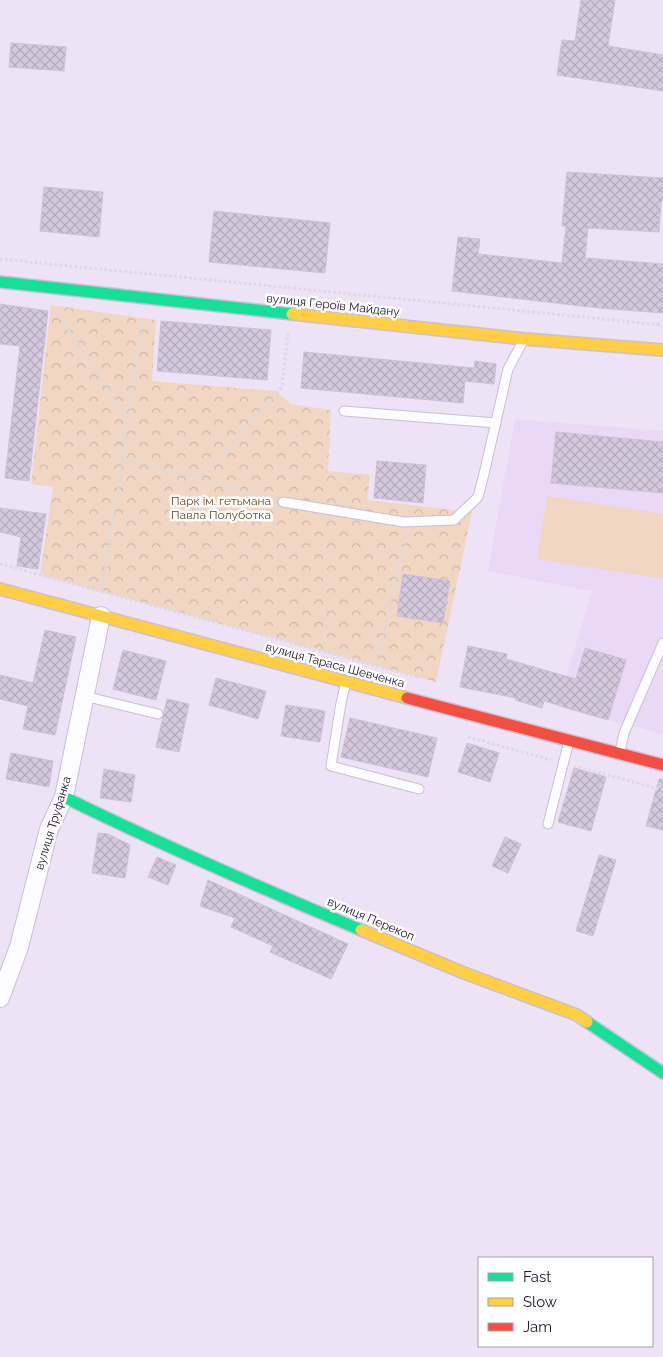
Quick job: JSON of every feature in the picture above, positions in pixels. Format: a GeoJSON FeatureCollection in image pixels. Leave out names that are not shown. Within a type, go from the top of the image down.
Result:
{"type":"FeatureCollection","features":[{"type":"Feature","properties":{"kind":"main road","name":"вулиця Героїв Майдану"},"geometry":{"type":"LineString","coordinates":[[0,282],[525,339],[663,350]]}},
{"type":"Feature","properties":{"kind":"main road","name":"вулиця Тараса Шевченка"},"geometry":{"type":"LineString","coordinates":[[0,589],[663,766]]}},
{"type":"Feature","properties":{"kind":"main road","name":"вулиця Перекоп"},"geometry":{"type":"LineString","coordinates":[[64,798],[299,904],[464,972],[577,1015],[663,1072]]}},
{"type":"Feature","properties":{"kind":"street","name":"вулиця Труфанка"},"geometry":{"type":"LineString","coordinates":[[0,998],[19,947],[49,829],[64,798],[100,616]]}},
{"type":"Feature","properties":{"kind":"lane"},"geometry":{"type":"LineString","coordinates":[[282,502],[409,522],[454,520],[478,497],[508,369],[525,339]]}},
{"type":"Feature","properties":{"kind":"lane"},"geometry":{"type":"LineString","coordinates":[[344,411],[496,423]]}},
{"type":"Feature","properties":{"kind":"lane"},"geometry":{"type":"LineString","coordinates":[[620,754],[624,734],[663,643]]}},
{"type":"Feature","properties":{"kind":"lane"},"geometry":{"type":"LineString","coordinates":[[346,682],[332,766],[420,789]]}},
{"type":"Feature","properties":{"kind":"lane"},"geometry":{"type":"LineString","coordinates":[[84,696],[158,714]]}},
{"type":"Feature","properties":{"kind":"lane"},"geometry":{"type":"LineString","coordinates":[[548,824],[569,741]]}},
{"type":"Feature","properties":{"kind":"path"},"geometry":{"type":"LineString","coordinates":[[0,259],[663,325]]}},
{"type":"Feature","properties":{"kind":"path"},"geometry":{"type":"LineString","coordinates":[[51,305],[128,418]]}},
{"type":"Feature","properties":{"kind":"path"},"geometry":{"type":"LineString","coordinates":[[102,592],[143,317]]}},
{"type":"Feature","properties":{"kind":"path"},"geometry":{"type":"LineString","coordinates":[[200,479],[282,387],[288,330]]}},
{"type":"Feature","properties":{"kind":"path"},"geometry":{"type":"LineString","coordinates":[[122,458],[282,502]]}},
{"type":"Feature","properties":{"kind":"path"},"geometry":{"type":"LineString","coordinates":[[376,666],[409,522]]}},
{"type":"Feature","properties":{"kind":"path"},"geometry":{"type":"LineString","coordinates":[[0,564],[422,678]]}},
{"type":"Feature","properties":{"kind":"shaded area"},"geometry":{"type":"Polygon","coordinates":[[[515,419],[663,431],[663,734],[557,707],[592,591],[488,571],[515,419]]]}},
{"type":"Feature","properties":{"kind":"green space","name":"Парк ім. гетьмана Павла Полуботка"},"geometry":{"type":"Polygon","coordinates":[[[51,305],[156,320],[152,381],[276,391],[291,404],[331,410],[328,471],[370,475],[367,500],[472,512],[436,682],[40,575],[53,487],[31,484],[51,305]]]}},
{"type":"Feature","properties":{"kind":"green space"},"geometry":{"type":"Polygon","coordinates":[[[547,496],[663,514],[663,579],[537,559],[547,496]]]}},
{"type":"Feature","properties":{"kind":"building"},"geometry":{"type":"Polygon","coordinates":[[[581,0],[615,0],[608,46],[663,55],[663,91],[557,75],[562,40],[575,41],[581,0]]]}},
{"type":"Feature","properties":{"kind":"building"},"geometry":{"type":"Polygon","coordinates":[[[11,43],[66,47],[64,71],[9,67],[11,43]]]}},
{"type":"Feature","properties":{"kind":"building"},"geometry":{"type":"Polygon","coordinates":[[[567,172],[663,178],[663,201],[661,201],[659,232],[588,228],[585,258],[663,264],[663,313],[599,308],[452,291],[458,237],[480,239],[478,254],[562,263],[566,226],[562,226],[567,172]]]}},
{"type":"Feature","properties":{"kind":"building"},"geometry":{"type":"Polygon","coordinates":[[[44,187],[103,192],[99,237],[40,231],[44,187]]]}},
{"type":"Feature","properties":{"kind":"building"},"geometry":{"type":"Polygon","coordinates":[[[214,211],[330,223],[325,273],[209,262],[214,211]]]}},
{"type":"Feature","properties":{"kind":"building"},"geometry":{"type":"Polygon","coordinates":[[[0,304],[48,311],[29,481],[5,478],[20,346],[0,344],[0,304]]]}},
{"type":"Feature","properties":{"kind":"building"},"geometry":{"type":"Polygon","coordinates":[[[161,321],[271,330],[267,380],[157,371],[161,321]]]}},
{"type":"Feature","properties":{"kind":"building"},"geometry":{"type":"Polygon","coordinates":[[[304,352],[474,368],[475,361],[496,364],[494,384],[465,381],[463,403],[301,388],[304,352]]]}},
{"type":"Feature","properties":{"kind":"building"},"geometry":{"type":"Polygon","coordinates":[[[556,432],[663,442],[663,493],[551,483],[556,432]]]}},
{"type":"Feature","properties":{"kind":"building"},"geometry":{"type":"Polygon","coordinates":[[[377,461],[426,465],[423,503],[374,498],[377,461]]]}},
{"type":"Feature","properties":{"kind":"building"},"geometry":{"type":"Polygon","coordinates":[[[0,508],[46,514],[38,569],[17,566],[21,537],[0,532],[0,508]]]}},
{"type":"Feature","properties":{"kind":"building"},"geometry":{"type":"Polygon","coordinates":[[[403,574],[450,581],[443,623],[397,616],[403,574]]]}},
{"type":"Feature","properties":{"kind":"building"},"geometry":{"type":"Polygon","coordinates":[[[45,630],[76,637],[55,735],[23,729],[28,706],[0,699],[0,675],[33,683],[45,630]]]}},
{"type":"Feature","properties":{"kind":"building"},"geometry":{"type":"Polygon","coordinates":[[[468,646],[507,654],[506,659],[576,679],[585,648],[626,660],[608,720],[544,701],[542,708],[515,700],[516,698],[460,687],[468,646]]]}},
{"type":"Feature","properties":{"kind":"building"},"geometry":{"type":"Polygon","coordinates":[[[123,650],[166,661],[156,700],[113,689],[123,650]]]}},
{"type":"Feature","properties":{"kind":"building"},"geometry":{"type":"Polygon","coordinates":[[[216,678],[266,691],[258,719],[209,705],[216,678]]]}},
{"type":"Feature","properties":{"kind":"building"},"geometry":{"type":"Polygon","coordinates":[[[167,699],[189,704],[179,752],[156,747],[167,699]]]}},
{"type":"Feature","properties":{"kind":"building"},"geometry":{"type":"Polygon","coordinates":[[[286,705],[325,711],[320,742],[281,736],[286,705]]]}},
{"type":"Feature","properties":{"kind":"building"},"geometry":{"type":"Polygon","coordinates":[[[350,718],[437,738],[428,777],[341,757],[350,718]]]}},
{"type":"Feature","properties":{"kind":"building"},"geometry":{"type":"Polygon","coordinates":[[[467,743],[499,753],[490,782],[458,772],[467,743]]]}},
{"type":"Feature","properties":{"kind":"building"},"geometry":{"type":"Polygon","coordinates":[[[11,753],[53,761],[49,787],[6,779],[11,753]]]}},
{"type":"Feature","properties":{"kind":"building"},"geometry":{"type":"Polygon","coordinates":[[[574,768],[606,777],[591,831],[558,822],[574,768]]]}},
{"type":"Feature","properties":{"kind":"building"},"geometry":{"type":"Polygon","coordinates":[[[104,769],[135,775],[131,802],[100,798],[104,769]]]}},
{"type":"Feature","properties":{"kind":"building"},"geometry":{"type":"Polygon","coordinates":[[[659,779],[663,779],[663,830],[646,826],[659,779]]]}},
{"type":"Feature","properties":{"kind":"building"},"geometry":{"type":"Polygon","coordinates":[[[98,833],[108,834],[130,845],[125,878],[92,873],[98,833]]]}},
{"type":"Feature","properties":{"kind":"building"},"geometry":{"type":"Polygon","coordinates":[[[505,837],[521,844],[508,873],[492,866],[505,837]]]}},
{"type":"Feature","properties":{"kind":"building"},"geometry":{"type":"Polygon","coordinates":[[[599,855],[616,860],[593,936],[576,931],[599,855]]]}},
{"type":"Feature","properties":{"kind":"building"},"geometry":{"type":"Polygon","coordinates":[[[157,857],[176,865],[168,885],[148,877],[157,857]]]}},
{"type":"Feature","properties":{"kind":"building"},"geometry":{"type":"Polygon","coordinates":[[[208,880],[348,944],[331,979],[270,952],[273,946],[231,927],[235,918],[200,906],[208,880]]]}},
{"type":"Feature","properties":{"kind":"traffic: fast"},"geometry":{"type":"LineString","coordinates":[[0,282],[292,314]]}},
{"type":"Feature","properties":{"kind":"traffic: fast"},"geometry":{"type":"LineString","coordinates":[[64,797],[211,866],[361,930]]}},
{"type":"Feature","properties":{"kind":"traffic: fast"},"geometry":{"type":"LineString","coordinates":[[587,1022],[663,1073]]}},
{"type":"Feature","properties":{"kind":"traffic: slow"},"geometry":{"type":"LineString","coordinates":[[292,314],[525,339],[663,350]]}},
{"type":"Feature","properties":{"kind":"traffic: slow"},"geometry":{"type":"LineString","coordinates":[[0,589],[407,698]]}},
{"type":"Feature","properties":{"kind":"traffic: slow"},"geometry":{"type":"LineString","coordinates":[[361,930],[464,973],[577,1015],[587,1022]]}},
{"type":"Feature","properties":{"kind":"traffic: jam"},"geometry":{"type":"LineString","coordinates":[[407,698],[663,765]]}}]}
